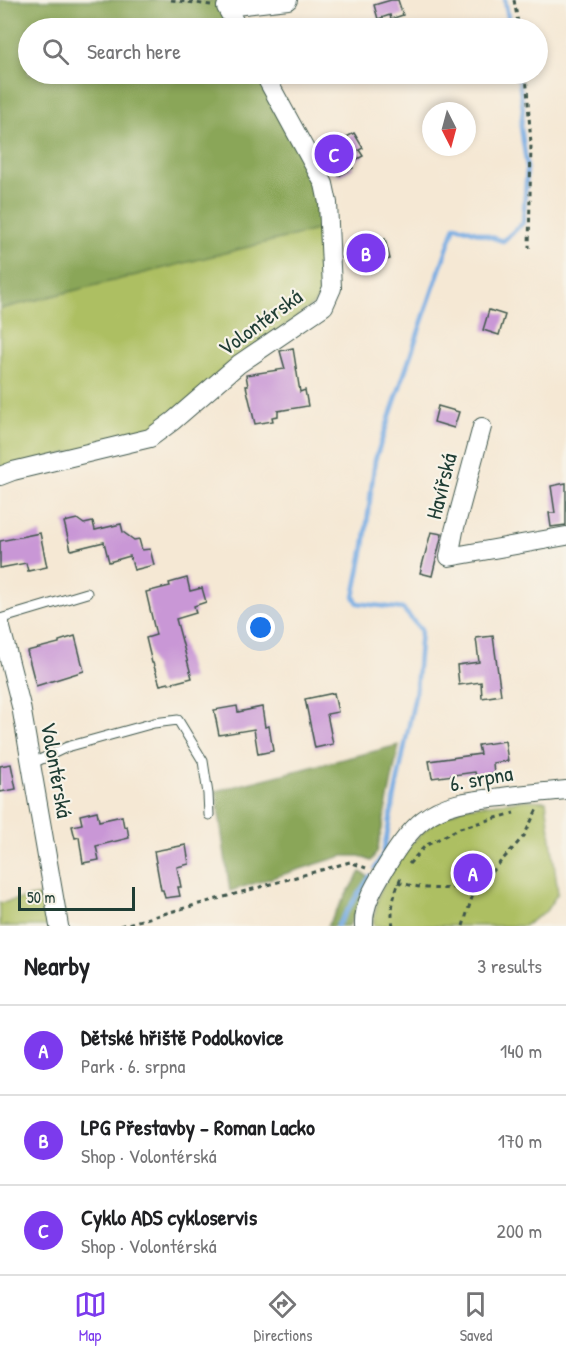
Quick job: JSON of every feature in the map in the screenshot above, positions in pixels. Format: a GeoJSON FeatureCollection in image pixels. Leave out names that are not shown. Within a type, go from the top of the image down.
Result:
{"type":"FeatureCollection","features":[{"type":"Feature","properties":{"kind":"street"},"geometry":{"type":"LineString","coordinates":[[232,18],[225,7],[288,0]]}},
{"type":"Feature","properties":{"kind":"street","name":"Volontérská"},"geometry":{"type":"LineString","coordinates":[[0,476],[150,438],[239,364],[324,306],[332,288],[328,203],[324,184],[269,84]]}},
{"type":"Feature","properties":{"kind":"street","name":"Havířská"},"geometry":{"type":"LineString","coordinates":[[482,427],[449,557],[566,536]]}},
{"type":"Feature","properties":{"kind":"street","name":"Volontérská"},"geometry":{"type":"LineString","coordinates":[[0,624],[21,706],[59,926]]}},
{"type":"Feature","properties":{"kind":"street","name":"6. srpna"},"geometry":{"type":"LineString","coordinates":[[364,926],[363,914],[382,874],[403,842],[424,819],[443,808],[466,801],[539,802],[566,790]]}},
{"type":"Feature","properties":{"kind":"lane"},"geometry":{"type":"LineString","coordinates":[[0,619],[87,593]]}},
{"type":"Feature","properties":{"kind":"lane"},"geometry":{"type":"LineString","coordinates":[[31,764],[68,747],[154,723],[178,720],[203,761],[209,815]]}},
{"type":"Feature","properties":{"kind":"path"},"geometry":{"type":"LineString","coordinates":[[171,0],[225,7]]}},
{"type":"Feature","properties":{"kind":"path"},"geometry":{"type":"LineString","coordinates":[[514,0],[517,18]]}},
{"type":"Feature","properties":{"kind":"path"},"geometry":{"type":"LineString","coordinates":[[527,84],[531,144],[529,248]]}},
{"type":"Feature","properties":{"kind":"path"},"geometry":{"type":"LineString","coordinates":[[529,811],[539,802]]}},
{"type":"Feature","properties":{"kind":"path"},"geometry":{"type":"LineString","coordinates":[[462,926],[474,891],[524,836],[539,802]]}},
{"type":"Feature","properties":{"kind":"path"},"geometry":{"type":"LineString","coordinates":[[393,926],[393,896],[404,870],[425,846],[460,828],[521,812]]}},
{"type":"Feature","properties":{"kind":"path"},"geometry":{"type":"LineString","coordinates":[[120,926],[350,862],[382,874],[389,880],[438,889],[463,887],[484,880]]}},
{"type":"Feature","properties":{"kind":"path"},"geometry":{"type":"LineString","coordinates":[[463,887],[472,897]]}},
{"type":"Feature","properties":{"kind":"green space"},"geometry":{"type":"Polygon","coordinates":[[[0,0],[281,0],[227,10],[231,18],[18,18],[18,84],[266,84],[315,184],[320,229],[0,309],[0,0]]]}},
{"type":"Feature","properties":{"kind":"green space"},"geometry":{"type":"Polygon","coordinates":[[[320,229],[327,264],[323,291],[315,303],[144,435],[0,469],[0,309],[320,229]]]}},
{"type":"Feature","properties":{"kind":"green space"},"geometry":{"type":"Polygon","coordinates":[[[399,745],[377,852],[371,861],[360,856],[342,856],[230,891],[216,791],[399,745]]]}},
{"type":"Feature","properties":{"kind":"green space"},"geometry":{"type":"Polygon","coordinates":[[[526,800],[546,801],[558,893],[546,911],[524,926],[374,926],[379,894],[401,853],[433,823],[464,807],[526,800]]]}},
{"type":"Feature","properties":{"kind":"green space"},"geometry":{"type":"Polygon","coordinates":[[[360,872],[373,879],[349,926],[327,926],[360,872]]]}},
{"type":"Feature","properties":{"kind":"green space"},"geometry":{"type":"Polygon","coordinates":[[[47,894],[53,926],[0,926],[0,903],[47,894]]]}},
{"type":"Feature","properties":{"kind":"building"},"geometry":{"type":"Polygon","coordinates":[[[398,0],[403,15],[394,18],[391,18],[390,15],[378,18],[374,5],[398,0]]]}},
{"type":"Feature","properties":{"kind":"building"},"geometry":{"type":"Polygon","coordinates":[[[354,133],[363,148],[359,150],[363,156],[350,163],[353,168],[339,176],[324,149],[354,133]]]}},
{"type":"Feature","properties":{"kind":"building"},"geometry":{"type":"Polygon","coordinates":[[[385,239],[390,259],[358,268],[355,254],[358,253],[357,251],[364,249],[363,245],[385,239]]]}},
{"type":"Feature","properties":{"kind":"building"},"geometry":{"type":"Polygon","coordinates":[[[489,310],[505,315],[499,335],[483,330],[489,310]]]}},
{"type":"Feature","properties":{"kind":"building"},"geometry":{"type":"Polygon","coordinates":[[[293,348],[300,392],[305,390],[308,406],[278,411],[278,416],[272,417],[273,421],[255,424],[246,386],[248,386],[246,375],[285,369],[280,351],[293,348]]]}},
{"type":"Feature","properties":{"kind":"building"},"geometry":{"type":"Polygon","coordinates":[[[438,406],[459,412],[454,428],[434,422],[438,406]]]}},
{"type":"Feature","properties":{"kind":"building"},"geometry":{"type":"Polygon","coordinates":[[[566,483],[566,525],[551,527],[549,513],[555,513],[551,486],[566,483]]]}},
{"type":"Feature","properties":{"kind":"building"},"geometry":{"type":"Polygon","coordinates":[[[77,519],[84,524],[93,522],[95,530],[121,524],[123,532],[134,540],[139,539],[142,550],[150,549],[154,565],[134,570],[130,556],[109,562],[104,542],[71,550],[64,522],[77,519]]]}},
{"type":"Feature","properties":{"kind":"building"},"geometry":{"type":"Polygon","coordinates":[[[431,532],[442,534],[432,576],[420,573],[431,532]]]}},
{"type":"Feature","properties":{"kind":"building"},"geometry":{"type":"Polygon","coordinates":[[[40,533],[47,567],[28,571],[26,563],[0,568],[0,541],[40,533]]]}},
{"type":"Feature","properties":{"kind":"building"},"geometry":{"type":"Polygon","coordinates":[[[187,578],[190,591],[202,588],[206,602],[194,606],[196,613],[176,619],[192,678],[160,685],[146,638],[156,635],[146,592],[170,586],[169,583],[187,578]]]}},
{"type":"Feature","properties":{"kind":"building"},"geometry":{"type":"Polygon","coordinates":[[[75,636],[84,671],[36,686],[27,651],[59,643],[59,641],[75,636]]]}},
{"type":"Feature","properties":{"kind":"building"},"geometry":{"type":"Polygon","coordinates":[[[493,636],[501,695],[482,698],[481,682],[459,685],[457,665],[479,662],[476,638],[493,636]]]}},
{"type":"Feature","properties":{"kind":"building"},"geometry":{"type":"Polygon","coordinates":[[[334,693],[338,712],[327,714],[333,744],[315,748],[305,699],[334,693]]]}},
{"type":"Feature","properties":{"kind":"building"},"geometry":{"type":"Polygon","coordinates":[[[237,706],[238,712],[262,707],[265,727],[269,726],[273,751],[258,754],[254,729],[219,735],[214,710],[237,706]]]}},
{"type":"Feature","properties":{"kind":"building"},"geometry":{"type":"Polygon","coordinates":[[[505,741],[508,761],[493,763],[494,774],[476,776],[475,772],[432,778],[429,761],[480,754],[478,745],[505,741]]]}},
{"type":"Feature","properties":{"kind":"building"},"geometry":{"type":"Polygon","coordinates":[[[11,764],[16,789],[0,792],[0,766],[11,764]]]}},
{"type":"Feature","properties":{"kind":"building"},"geometry":{"type":"Polygon","coordinates":[[[97,811],[99,821],[122,816],[129,838],[96,846],[99,860],[83,863],[79,837],[75,838],[72,826],[82,824],[80,815],[97,811]]]}},
{"type":"Feature","properties":{"kind":"building"},"geometry":{"type":"Polygon","coordinates":[[[186,845],[189,864],[177,867],[181,887],[178,887],[180,896],[165,898],[161,890],[154,851],[186,845]]]}},
{"type":"Feature","properties":{"kind":"waterway"},"geometry":{"type":"LineString","coordinates":[[505,0],[508,18]]}},
{"type":"Feature","properties":{"kind":"waterway"},"geometry":{"type":"LineString","coordinates":[[375,868],[383,854],[416,690],[421,630],[403,609],[358,603],[354,597],[364,547],[375,460],[455,226],[503,241],[523,223],[527,168],[521,127],[523,109],[519,84]]}},
{"type":"Feature","properties":{"kind":"waterway"},"geometry":{"type":"LineString","coordinates":[[337,926],[370,876]]}},
{"type":"Feature","properties":{"kind":"place","name":"Cyklo ADS cykloservis"},"geometry":{"type":"Point","coordinates":[334,154]}},
{"type":"Feature","properties":{"kind":"place","name":"LPG Přestavby - Roman Lacko"},"geometry":{"type":"Point","coordinates":[366,253]}},
{"type":"Feature","properties":{"kind":"place","name":"Dětské hřiště Podolkovice"},"geometry":{"type":"Point","coordinates":[473,873]}}]}
